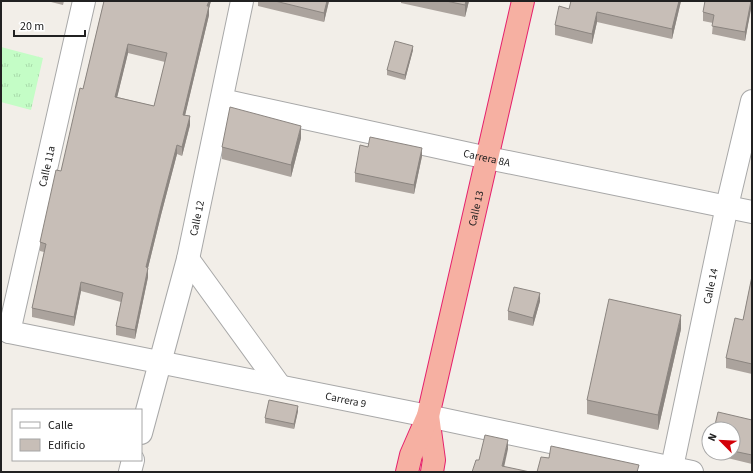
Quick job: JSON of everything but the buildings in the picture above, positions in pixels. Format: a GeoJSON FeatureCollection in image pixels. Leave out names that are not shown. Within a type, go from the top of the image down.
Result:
{"type":"FeatureCollection","features":[{"type":"Feature","properties":{"kind":"highway","name":"Calle 13"},"geometry":{"type":"LineString","coordinates":[[407,472],[410,455],[428,416],[523,1]]}},
{"type":"Feature","properties":{"kind":"highway","name":"Calle 13"},"geometry":{"type":"LineString","coordinates":[[428,416],[434,460],[432,472]]}},
{"type":"Feature","properties":{"kind":"street","name":"Calle 11a"},"geometry":{"type":"LineString","coordinates":[[5,329],[84,1]]}},
{"type":"Feature","properties":{"kind":"street","name":"Calle 12"},"geometry":{"type":"LineString","coordinates":[[142,429],[188,259],[242,1]]}},
{"type":"Feature","properties":{"kind":"street","name":"Carrera 8A"},"geometry":{"type":"LineString","coordinates":[[222,100],[488,158],[752,212]]}},
{"type":"Feature","properties":{"kind":"street","name":"Calle 14"},"geometry":{"type":"LineString","coordinates":[[679,470],[727,206],[752,101]]}},
{"type":"Feature","properties":{"kind":"street"},"geometry":{"type":"LineString","coordinates":[[188,259],[280,386]]}},
{"type":"Feature","properties":{"kind":"street","name":"Carrera 9"},"geometry":{"type":"LineString","coordinates":[[5,329],[428,416],[679,470]]}},
{"type":"Feature","properties":{"kind":"street"},"geometry":{"type":"LineString","coordinates":[[130,472],[134,461]]}},
{"type":"Feature","properties":{"kind":"green space"},"geometry":{"type":"Polygon","coordinates":[[[1,47],[43,58],[31,110],[1,102],[1,47]]]}}]}
